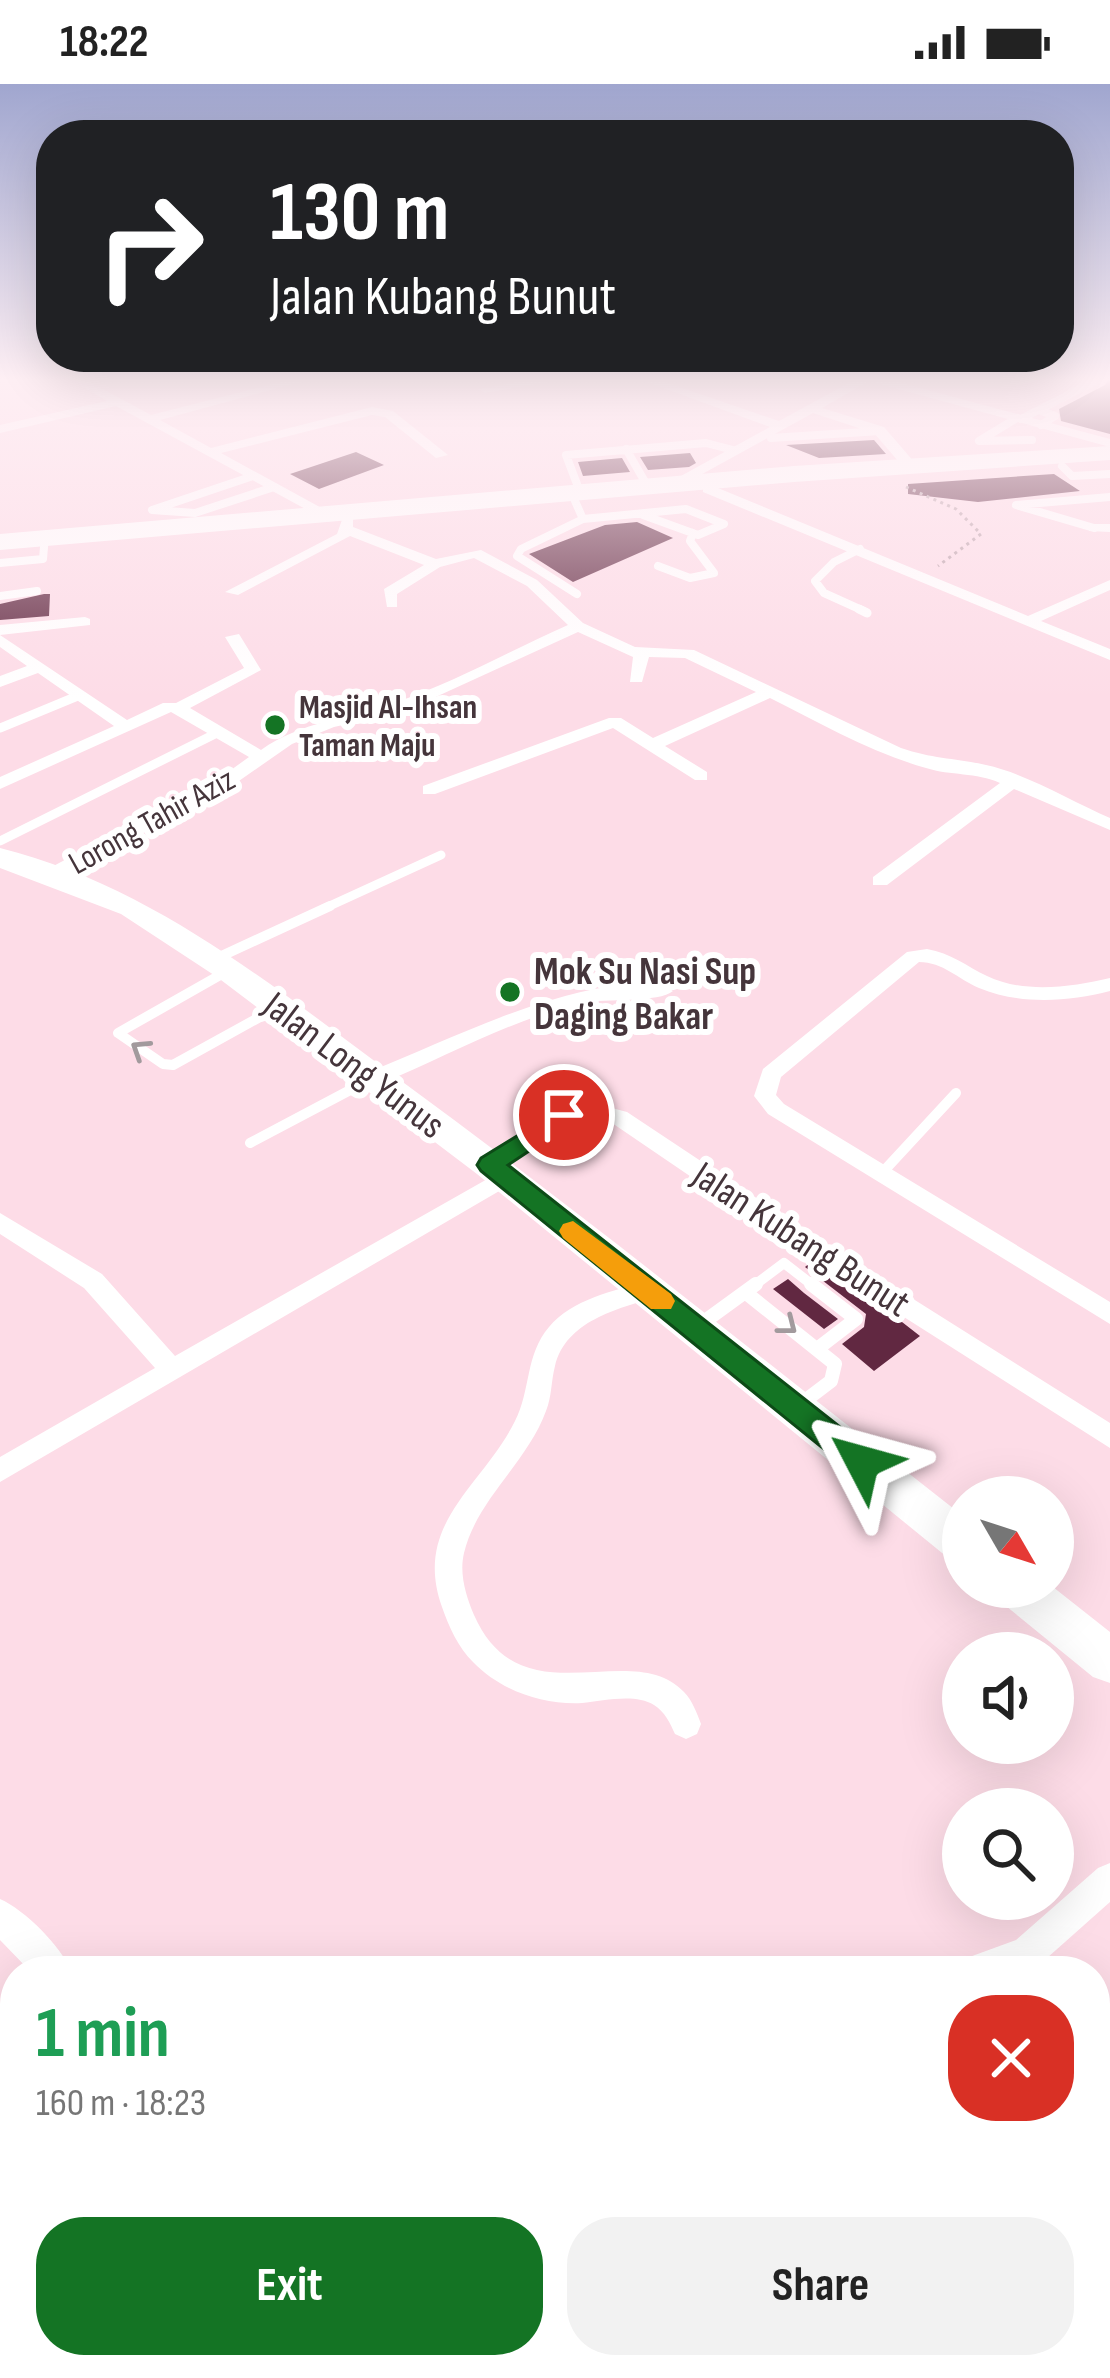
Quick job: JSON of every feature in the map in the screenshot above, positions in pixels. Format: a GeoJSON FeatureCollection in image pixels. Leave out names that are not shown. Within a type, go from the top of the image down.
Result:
{"type":"FeatureCollection","features":[{"type":"Feature","properties":{"kind":"highway"},"geometry":{"type":"LineString","coordinates":[[579,504],[677,485]]}},
{"type":"Feature","properties":{"kind":"highway"},"geometry":{"type":"LineString","coordinates":[[0,547],[579,504],[757,485]]}},
{"type":"Feature","properties":{"kind":"highway"},"geometry":{"type":"LineString","coordinates":[[0,547],[339,521]]}},
{"type":"Feature","properties":{"kind":"main road","name":"Jalan Long Yunus"},"geometry":{"type":"LineString","coordinates":[[0,857],[132,907],[222,964],[497,1171],[942,1526]]}},
{"type":"Feature","properties":{"kind":"main road"},"geometry":{"type":"LineString","coordinates":[[1044,1608],[1110,1661]]}},
{"type":"Feature","properties":{"kind":"street"},"geometry":{"type":"LineString","coordinates":[[270,485],[435,564]]}},
{"type":"Feature","properties":{"kind":"street"},"geometry":{"type":"LineString","coordinates":[[708,490],[1110,655]]}},
{"type":"Feature","properties":{"kind":"street"},"geometry":{"type":"LineString","coordinates":[[233,592],[339,521]]}},
{"type":"Feature","properties":{"kind":"street"},"geometry":{"type":"LineString","coordinates":[[392,604],[389,592],[435,564],[476,553],[532,584],[578,626],[642,655],[688,652],[895,752],[933,765],[985,770],[1110,825]]}},
{"type":"Feature","properties":{"kind":"street"},"geometry":{"type":"LineString","coordinates":[[1027,622],[1110,584]]}},
{"type":"Feature","properties":{"kind":"street"},"geometry":{"type":"LineString","coordinates":[[0,630],[85,622]]}},
{"type":"Feature","properties":{"kind":"street","name":"Lorong Tahir Aziz"},"geometry":{"type":"LineString","coordinates":[[53,874],[230,779],[290,738],[399,707],[578,626]]}},
{"type":"Feature","properties":{"kind":"street"},"geometry":{"type":"LineString","coordinates":[[0,784],[254,670],[233,637]]}},
{"type":"Feature","properties":{"kind":"street"},"geometry":{"type":"LineString","coordinates":[[0,640],[125,726]]}},
{"type":"Feature","properties":{"kind":"street"},"geometry":{"type":"LineString","coordinates":[[636,679],[642,655]]}},
{"type":"Feature","properties":{"kind":"street"},"geometry":{"type":"LineString","coordinates":[[0,682],[39,667]]}},
{"type":"Feature","properties":{"kind":"street"},"geometry":{"type":"LineString","coordinates":[[652,745],[770,692]]}},
{"type":"Feature","properties":{"kind":"street"},"geometry":{"type":"LineString","coordinates":[[178,708],[261,757]]}},
{"type":"Feature","properties":{"kind":"street"},"geometry":{"type":"LineString","coordinates":[[429,790],[615,722],[700,776]]}},
{"type":"Feature","properties":{"kind":"street"},"geometry":{"type":"LineString","coordinates":[[880,881],[1013,782]]}},
{"type":"Feature","properties":{"kind":"street"},"geometry":{"type":"LineString","coordinates":[[1110,984],[1089,991],[991,986],[946,957],[914,956],[771,1074],[765,1096],[776,1108],[1110,1314]]}},
{"type":"Feature","properties":{"kind":"street"},"geometry":{"type":"LineString","coordinates":[[374,1078],[450,1049],[527,1011],[618,989],[663,991]]}},
{"type":"Feature","properties":{"kind":"street","name":"Jalan Kubang Bunut"},"geometry":{"type":"LineString","coordinates":[[0,1471],[497,1171],[582,1108],[619,1117],[808,1245],[1110,1437]]}},
{"type":"Feature","properties":{"kind":"street"},"geometry":{"type":"LineString","coordinates":[[0,1222],[93,1281],[172,1370]]}},
{"type":"Feature","properties":{"kind":"street"},"geometry":{"type":"LineString","coordinates":[[647,1290],[578,1314],[556,1335],[542,1364],[530,1422],[512,1454],[482,1484],[458,1524],[447,1563],[464,1627],[487,1658],[544,1688],[618,1684],[664,1691],[681,1706],[686,1724]]}},
{"type":"Feature","properties":{"kind":"street"},"geometry":{"type":"LineString","coordinates":[[1020,1956],[1110,1880]]}},
{"type":"Feature","properties":{"kind":"street"},"geometry":{"type":"LineString","coordinates":[[0,1916],[39,1956]]}},
{"type":"Feature","properties":{"kind":"lane"},"geometry":{"type":"LineString","coordinates":[[225,485],[152,509],[164,515],[206,511],[274,487]]}},
{"type":"Feature","properties":{"kind":"lane"},"geometry":{"type":"LineString","coordinates":[[574,485],[579,504]]}},
{"type":"Feature","properties":{"kind":"lane"},"geometry":{"type":"LineString","coordinates":[[1082,485],[1092,498]]}},
{"type":"Feature","properties":{"kind":"lane"},"geometry":{"type":"LineString","coordinates":[[1102,528],[1016,507],[1110,497]]}},
{"type":"Feature","properties":{"kind":"lane"},"geometry":{"type":"LineString","coordinates":[[577,594],[520,560],[517,553],[579,504],[644,515],[693,533],[707,534],[724,524],[686,509],[644,515]]}},
{"type":"Feature","properties":{"kind":"lane"},"geometry":{"type":"LineString","coordinates":[[658,566],[690,578],[714,573],[690,541],[693,533]]}},
{"type":"Feature","properties":{"kind":"lane"},"geometry":{"type":"LineString","coordinates":[[0,563],[43,559],[44,547]]}},
{"type":"Feature","properties":{"kind":"lane"},"geometry":{"type":"LineString","coordinates":[[860,549],[834,562],[815,581],[824,592],[867,613]]}},
{"type":"Feature","properties":{"kind":"lane"},"geometry":{"type":"LineString","coordinates":[[0,596],[37,592]]}},
{"type":"Feature","properties":{"kind":"lane"},"geometry":{"type":"LineString","coordinates":[[0,728],[80,695]]}},
{"type":"Feature","properties":{"kind":"lane"},"geometry":{"type":"LineString","coordinates":[[0,841],[219,732]]}},
{"type":"Feature","properties":{"kind":"lane"},"geometry":{"type":"LineString","coordinates":[[279,1007],[172,1065],[163,1064],[118,1033],[222,964],[441,855]]}},
{"type":"Feature","properties":{"kind":"lane"},"geometry":{"type":"LineString","coordinates":[[250,1143],[374,1078]]}},
{"type":"Feature","properties":{"kind":"lane"},"geometry":{"type":"LineString","coordinates":[[881,1174],[956,1093]]}},
{"type":"Feature","properties":{"kind":"lane"},"geometry":{"type":"LineString","coordinates":[[695,1329],[784,1263],[856,1319],[817,1349]]}},
{"type":"Feature","properties":{"kind":"lane"},"geometry":{"type":"LineString","coordinates":[[745,1292],[835,1364],[837,1372],[831,1382],[795,1408]]}},
{"type":"Feature","properties":{"kind":"path"},"geometry":{"type":"LineString","coordinates":[[919,485],[956,509],[981,534],[977,541],[921,574]]}},
{"type":"Feature","properties":{"kind":"building"},"geometry":{"type":"Polygon","coordinates":[[[908,485],[1071,485],[1080,491],[978,502],[908,494],[908,485]]]}},
{"type":"Feature","properties":{"kind":"building"},"geometry":{"type":"Polygon","coordinates":[[[637,522],[673,538],[573,582],[529,554],[605,525],[637,522]]]}},
{"type":"Feature","properties":{"kind":"building"},"geometry":{"type":"Polygon","coordinates":[[[50,594],[49,616],[0,620],[0,604],[50,594]]]}},
{"type":"Feature","properties":{"kind":"building"},"geometry":{"type":"Polygon","coordinates":[[[810,1263],[920,1336],[874,1371],[842,1344],[864,1327],[866,1314],[805,1267],[810,1263]]]}},
{"type":"Feature","properties":{"kind":"building"},"geometry":{"type":"Polygon","coordinates":[[[788,1279],[838,1319],[824,1329],[773,1289],[788,1279]]]}},
{"type":"Feature","properties":{"kind":"slow traffic"},"geometry":{"type":"LineString","coordinates":[[573,1231],[661,1301]]}},
{"type":"Feature","properties":{"kind":"place","name":"Masjid Al-Ihsan Taman Maju"},"geometry":{"type":"Point","coordinates":[275,725]}},
{"type":"Feature","properties":{"kind":"place","name":"Mok Su Nasi Sup Daging Bakar"},"geometry":{"type":"Point","coordinates":[510,992]}},
{"type":"Feature","properties":{"kind":"route"},"geometry":{"type":"LineString","coordinates":[[564,1115],[490,1165],[862,1462]]}}]}
